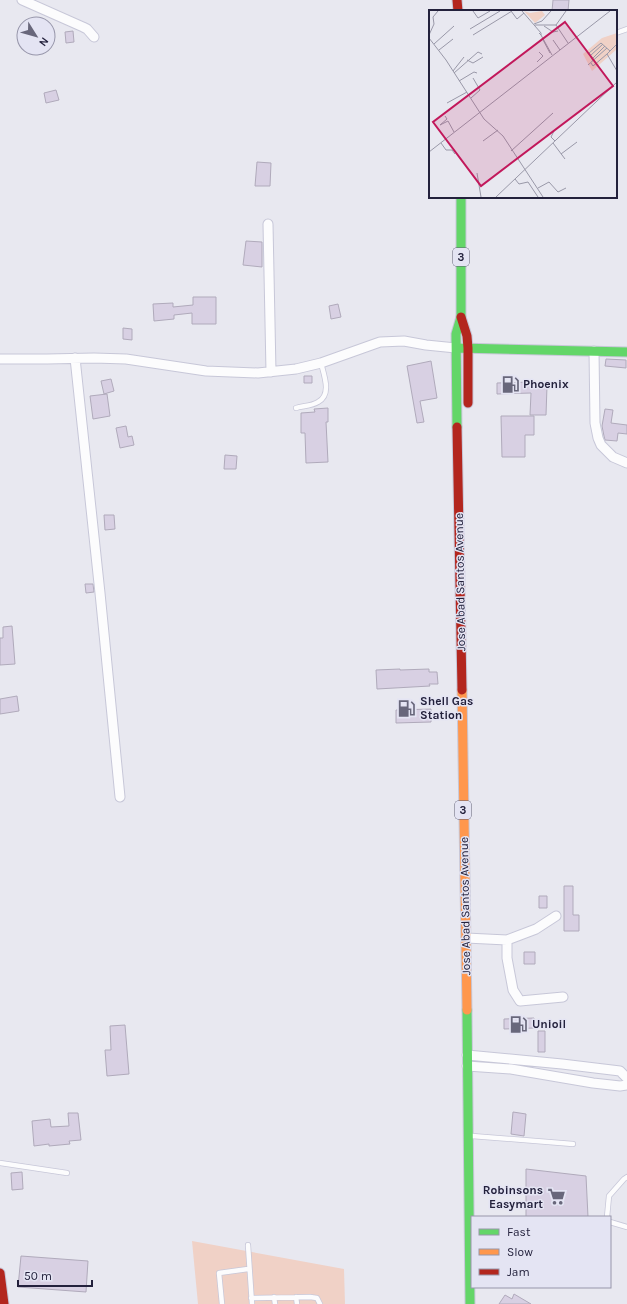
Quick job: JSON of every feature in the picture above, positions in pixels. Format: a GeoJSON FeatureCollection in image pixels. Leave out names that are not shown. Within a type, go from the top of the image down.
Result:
{"type":"FeatureCollection","features":[{"type":"Feature","properties":{"kind":"main road"},"geometry":{"type":"LineString","coordinates":[[457,0],[458,10]]}},
{"type":"Feature","properties":{"kind":"main road","name":"Jose Abad Santos Avenue"},"geometry":{"type":"LineString","coordinates":[[461,198],[461,318],[456,334],[456,348],[467,1055],[472,1066]]}},
{"type":"Feature","properties":{"kind":"main road","name":"Jose Abad Santos Avenue"},"geometry":{"type":"LineString","coordinates":[[461,318],[467,336],[468,348],[468,410]]}},
{"type":"Feature","properties":{"kind":"main road"},"geometry":{"type":"LineString","coordinates":[[456,348],[627,352]]}},
{"type":"Feature","properties":{"kind":"main road","name":"3"},"geometry":{"type":"LineString","coordinates":[[472,742],[473,807]]}},
{"type":"Feature","properties":{"kind":"main road","name":"Jose Abad Santos Avenue"},"geometry":{"type":"LineString","coordinates":[[471,1216],[473,1137],[472,1066],[477,1052]]}},
{"type":"Feature","properties":{"kind":"main road","name":"Jose Abad Santos Avenue"},"geometry":{"type":"LineString","coordinates":[[473,1137],[478,1158]]}},
{"type":"Feature","properties":{"kind":"main road","name":"Jose Abad Santos Avenue"},"geometry":{"type":"LineString","coordinates":[[470,1304],[471,1223]]}},
{"type":"Feature","properties":{"kind":"main road"},"geometry":{"type":"LineString","coordinates":[[0,1274],[4,1304]]}},
{"type":"Feature","properties":{"kind":"street"},"geometry":{"type":"LineString","coordinates":[[22,0],[87,29],[94,36]]}},
{"type":"Feature","properties":{"kind":"street"},"geometry":{"type":"LineString","coordinates":[[268,224],[271,372]]}},
{"type":"Feature","properties":{"kind":"street"},"geometry":{"type":"LineString","coordinates":[[0,359],[126,359],[206,372],[271,372],[321,364],[380,342],[404,341],[456,348]]}},
{"type":"Feature","properties":{"kind":"street"},"geometry":{"type":"LineString","coordinates":[[594,351],[595,423],[598,438],[601,445],[613,457],[627,463]]}},
{"type":"Feature","properties":{"kind":"street"},"geometry":{"type":"LineString","coordinates":[[75,358],[120,797]]}},
{"type":"Feature","properties":{"kind":"street"},"geometry":{"type":"LineString","coordinates":[[466,938],[507,940],[536,929],[556,916]]}},
{"type":"Feature","properties":{"kind":"street"},"geometry":{"type":"LineString","coordinates":[[507,940],[507,958],[513,990],[520,1001],[563,997]]}},
{"type":"Feature","properties":{"kind":"street"},"geometry":{"type":"LineString","coordinates":[[467,1055],[477,1052],[506,1058],[620,1071],[627,1078]]}},
{"type":"Feature","properties":{"kind":"street"},"geometry":{"type":"LineString","coordinates":[[505,1069],[506,1058]]}},
{"type":"Feature","properties":{"kind":"street"},"geometry":{"type":"LineString","coordinates":[[522,1072],[523,1059]]}},
{"type":"Feature","properties":{"kind":"street"},"geometry":{"type":"LineString","coordinates":[[561,1079],[562,1064]]}},
{"type":"Feature","properties":{"kind":"street"},"geometry":{"type":"LineString","coordinates":[[472,1066],[505,1069],[593,1083],[620,1086],[627,1085]]}},
{"type":"Feature","properties":{"kind":"street"},"geometry":{"type":"LineString","coordinates":[[591,1068],[593,1083]]}},
{"type":"Feature","properties":{"kind":"lane"},"geometry":{"type":"LineString","coordinates":[[617,33],[627,30]]}},
{"type":"Feature","properties":{"kind":"lane"},"geometry":{"type":"LineString","coordinates":[[296,408],[318,402],[324,397],[326,388],[321,364]]}},
{"type":"Feature","properties":{"kind":"lane"},"geometry":{"type":"LineString","coordinates":[[473,1137],[573,1144]]}},
{"type":"Feature","properties":{"kind":"lane"},"geometry":{"type":"LineString","coordinates":[[0,1163],[67,1173]]}},
{"type":"Feature","properties":{"kind":"lane"},"geometry":{"type":"LineString","coordinates":[[607,1216],[609,1196],[627,1177]]}},
{"type":"Feature","properties":{"kind":"lane"},"geometry":{"type":"LineString","coordinates":[[611,1222],[627,1227]]}},
{"type":"Feature","properties":{"kind":"lane"},"geometry":{"type":"LineString","coordinates":[[248,1245],[248,1269],[252,1304]]}},
{"type":"Feature","properties":{"kind":"lane"},"geometry":{"type":"LineString","coordinates":[[222,1304],[218,1273],[248,1269]]}},
{"type":"Feature","properties":{"kind":"lane"},"geometry":{"type":"LineString","coordinates":[[274,1297],[275,1304]]}},
{"type":"Feature","properties":{"kind":"lane"},"geometry":{"type":"LineString","coordinates":[[296,1297],[297,1304]]}},
{"type":"Feature","properties":{"kind":"lane"},"geometry":{"type":"LineString","coordinates":[[251,1298],[310,1297],[317,1298],[320,1304]]}},
{"type":"Feature","properties":{"kind":"shaded area"},"geometry":{"type":"Polygon","coordinates":[[[192,1241],[344,1269],[345,1304],[198,1304],[192,1241]]]}},
{"type":"Feature","properties":{"kind":"building"},"geometry":{"type":"Polygon","coordinates":[[[553,0],[569,0],[568,10],[552,10],[553,0]]]}},
{"type":"Feature","properties":{"kind":"building"},"geometry":{"type":"Polygon","coordinates":[[[73,31],[74,42],[66,43],[65,32],[73,31]]]}},
{"type":"Feature","properties":{"kind":"building"},"geometry":{"type":"Polygon","coordinates":[[[56,90],[59,100],[46,103],[44,93],[56,90]]]}},
{"type":"Feature","properties":{"kind":"building"},"geometry":{"type":"Polygon","coordinates":[[[257,162],[271,163],[270,186],[255,186],[257,162]]]}},
{"type":"Feature","properties":{"kind":"building"},"geometry":{"type":"Polygon","coordinates":[[[246,241],[262,242],[262,267],[243,265],[246,241]]]}},
{"type":"Feature","properties":{"kind":"building"},"geometry":{"type":"Polygon","coordinates":[[[193,297],[216,297],[216,324],[192,324],[192,313],[174,315],[174,319],[154,321],[153,304],[173,303],[173,307],[193,305],[193,297]]]}},
{"type":"Feature","properties":{"kind":"building"},"geometry":{"type":"Polygon","coordinates":[[[338,304],[341,317],[331,319],[329,306],[338,304]]]}},
{"type":"Feature","properties":{"kind":"building"},"geometry":{"type":"Polygon","coordinates":[[[123,328],[132,329],[132,340],[123,339],[123,328]]]}},
{"type":"Feature","properties":{"kind":"building"},"geometry":{"type":"Polygon","coordinates":[[[606,359],[626,360],[626,368],[605,366],[606,359]]]}},
{"type":"Feature","properties":{"kind":"building"},"geometry":{"type":"Polygon","coordinates":[[[431,361],[437,398],[420,401],[424,422],[417,423],[407,366],[431,361]]]}},
{"type":"Feature","properties":{"kind":"building"},"geometry":{"type":"Polygon","coordinates":[[[304,376],[312,376],[312,383],[304,383],[304,376]]]}},
{"type":"Feature","properties":{"kind":"building"},"geometry":{"type":"Polygon","coordinates":[[[111,379],[114,391],[104,394],[101,381],[111,379]]]}},
{"type":"Feature","properties":{"kind":"building"},"geometry":{"type":"Polygon","coordinates":[[[531,382],[531,385],[547,386],[546,415],[530,415],[531,393],[497,394],[497,383],[531,382]]]}},
{"type":"Feature","properties":{"kind":"building"},"geometry":{"type":"Polygon","coordinates":[[[107,394],[110,416],[93,419],[90,396],[107,394]]]}},
{"type":"Feature","properties":{"kind":"building"},"geometry":{"type":"Polygon","coordinates":[[[328,408],[328,422],[326,422],[328,462],[306,463],[305,433],[301,433],[301,413],[315,412],[314,409],[328,408]]]}},
{"type":"Feature","properties":{"kind":"building"},"geometry":{"type":"Polygon","coordinates":[[[605,409],[613,410],[611,423],[627,425],[627,434],[618,433],[617,441],[605,440],[602,426],[605,409]]]}},
{"type":"Feature","properties":{"kind":"building"},"geometry":{"type":"Polygon","coordinates":[[[501,416],[534,416],[534,435],[525,435],[525,457],[502,457],[501,416]]]}},
{"type":"Feature","properties":{"kind":"building"},"geometry":{"type":"Polygon","coordinates":[[[126,426],[128,437],[132,436],[134,445],[120,448],[116,428],[126,426]]]}},
{"type":"Feature","properties":{"kind":"building"},"geometry":{"type":"Polygon","coordinates":[[[225,455],[237,456],[236,469],[224,469],[225,455]]]}},
{"type":"Feature","properties":{"kind":"building"},"geometry":{"type":"Polygon","coordinates":[[[104,515],[114,515],[115,529],[105,530],[104,515]]]}},
{"type":"Feature","properties":{"kind":"building"},"geometry":{"type":"Polygon","coordinates":[[[85,584],[93,584],[94,592],[86,593],[85,584]]]}},
{"type":"Feature","properties":{"kind":"building"},"geometry":{"type":"Polygon","coordinates":[[[12,626],[15,664],[0,665],[0,638],[3,638],[3,627],[12,626]]]}},
{"type":"Feature","properties":{"kind":"building"},"geometry":{"type":"Polygon","coordinates":[[[429,669],[429,672],[437,672],[438,684],[429,684],[430,686],[377,689],[376,670],[429,669]]]}},
{"type":"Feature","properties":{"kind":"building"},"geometry":{"type":"Polygon","coordinates":[[[17,696],[19,711],[0,714],[0,699],[17,696]]]}},
{"type":"Feature","properties":{"kind":"building"},"geometry":{"type":"Polygon","coordinates":[[[431,709],[431,722],[396,723],[396,710],[431,709]]]}},
{"type":"Feature","properties":{"kind":"building"},"geometry":{"type":"Polygon","coordinates":[[[564,886],[573,886],[573,915],[579,915],[579,931],[564,931],[564,886]]]}},
{"type":"Feature","properties":{"kind":"building"},"geometry":{"type":"Polygon","coordinates":[[[539,896],[547,896],[547,908],[539,908],[539,896]]]}},
{"type":"Feature","properties":{"kind":"building"},"geometry":{"type":"Polygon","coordinates":[[[524,952],[535,952],[535,964],[524,964],[524,952]]]}},
{"type":"Feature","properties":{"kind":"building","name":"Unioil"},"geometry":{"type":"Polygon","coordinates":[[[534,1018],[535,1028],[504,1029],[504,1019],[534,1018]]]}},
{"type":"Feature","properties":{"kind":"building"},"geometry":{"type":"Polygon","coordinates":[[[125,1025],[129,1074],[107,1076],[105,1050],[111,1050],[110,1026],[125,1025]]]}},
{"type":"Feature","properties":{"kind":"building"},"geometry":{"type":"Polygon","coordinates":[[[538,1031],[545,1031],[545,1052],[538,1052],[538,1031]]]}},
{"type":"Feature","properties":{"kind":"building"},"geometry":{"type":"Polygon","coordinates":[[[513,1112],[526,1114],[524,1136],[511,1134],[513,1112]]]}},
{"type":"Feature","properties":{"kind":"building"},"geometry":{"type":"Polygon","coordinates":[[[68,1113],[78,1113],[81,1140],[69,1141],[70,1144],[34,1146],[32,1121],[50,1119],[51,1127],[69,1126],[68,1113]]]}},
{"type":"Feature","properties":{"kind":"building","name":"Robinsons Easymart"},"geometry":{"type":"Polygon","coordinates":[[[526,1169],[586,1176],[588,1216],[526,1216],[526,1169]]]}},
{"type":"Feature","properties":{"kind":"building"},"geometry":{"type":"Polygon","coordinates":[[[22,1172],[23,1189],[12,1190],[11,1173],[22,1172]]]}},
{"type":"Feature","properties":{"kind":"building"},"geometry":{"type":"Polygon","coordinates":[[[21,1256],[88,1261],[86,1292],[18,1287],[21,1256]]]}},
{"type":"Feature","properties":{"kind":"building"},"geometry":{"type":"Polygon","coordinates":[[[514,1294],[531,1304],[499,1304],[505,1295],[512,1299],[514,1294]]]}},
{"type":"Feature","properties":{"kind":"traffic: fast"},"geometry":{"type":"LineString","coordinates":[[457,427],[456,334],[461,317],[461,198]]}},
{"type":"Feature","properties":{"kind":"traffic: fast"},"geometry":{"type":"LineString","coordinates":[[459,348],[627,352]]}},
{"type":"Feature","properties":{"kind":"traffic: fast"},"geometry":{"type":"LineString","coordinates":[[467,1010],[470,1304]]}},
{"type":"Feature","properties":{"kind":"traffic: slow"},"geometry":{"type":"LineString","coordinates":[[462,690],[467,1010]]}},
{"type":"Feature","properties":{"kind":"traffic: jam"},"geometry":{"type":"LineString","coordinates":[[457,0],[458,10]]}},
{"type":"Feature","properties":{"kind":"traffic: jam"},"geometry":{"type":"LineString","coordinates":[[461,317],[467,336],[468,348],[468,403]]}},
{"type":"Feature","properties":{"kind":"traffic: jam"},"geometry":{"type":"LineString","coordinates":[[457,427],[462,690]]}},
{"type":"Feature","properties":{"kind":"traffic: jam"},"geometry":{"type":"LineString","coordinates":[[0,1273],[4,1304]]}},
{"type":"Feature","properties":{"kind":"place","name":"Phoenix"},"geometry":{"type":"Point","coordinates":[510,384]}},
{"type":"Feature","properties":{"kind":"place","name":"Shell Gas Station"},"geometry":{"type":"Point","coordinates":[407,708]}},
{"type":"Feature","properties":{"kind":"place","name":"Unioil"},"geometry":{"type":"Point","coordinates":[519,1024]}},
{"type":"Feature","properties":{"kind":"place","name":"Robinsons Easymart"},"geometry":{"type":"Point","coordinates":[556,1197]}}]}
